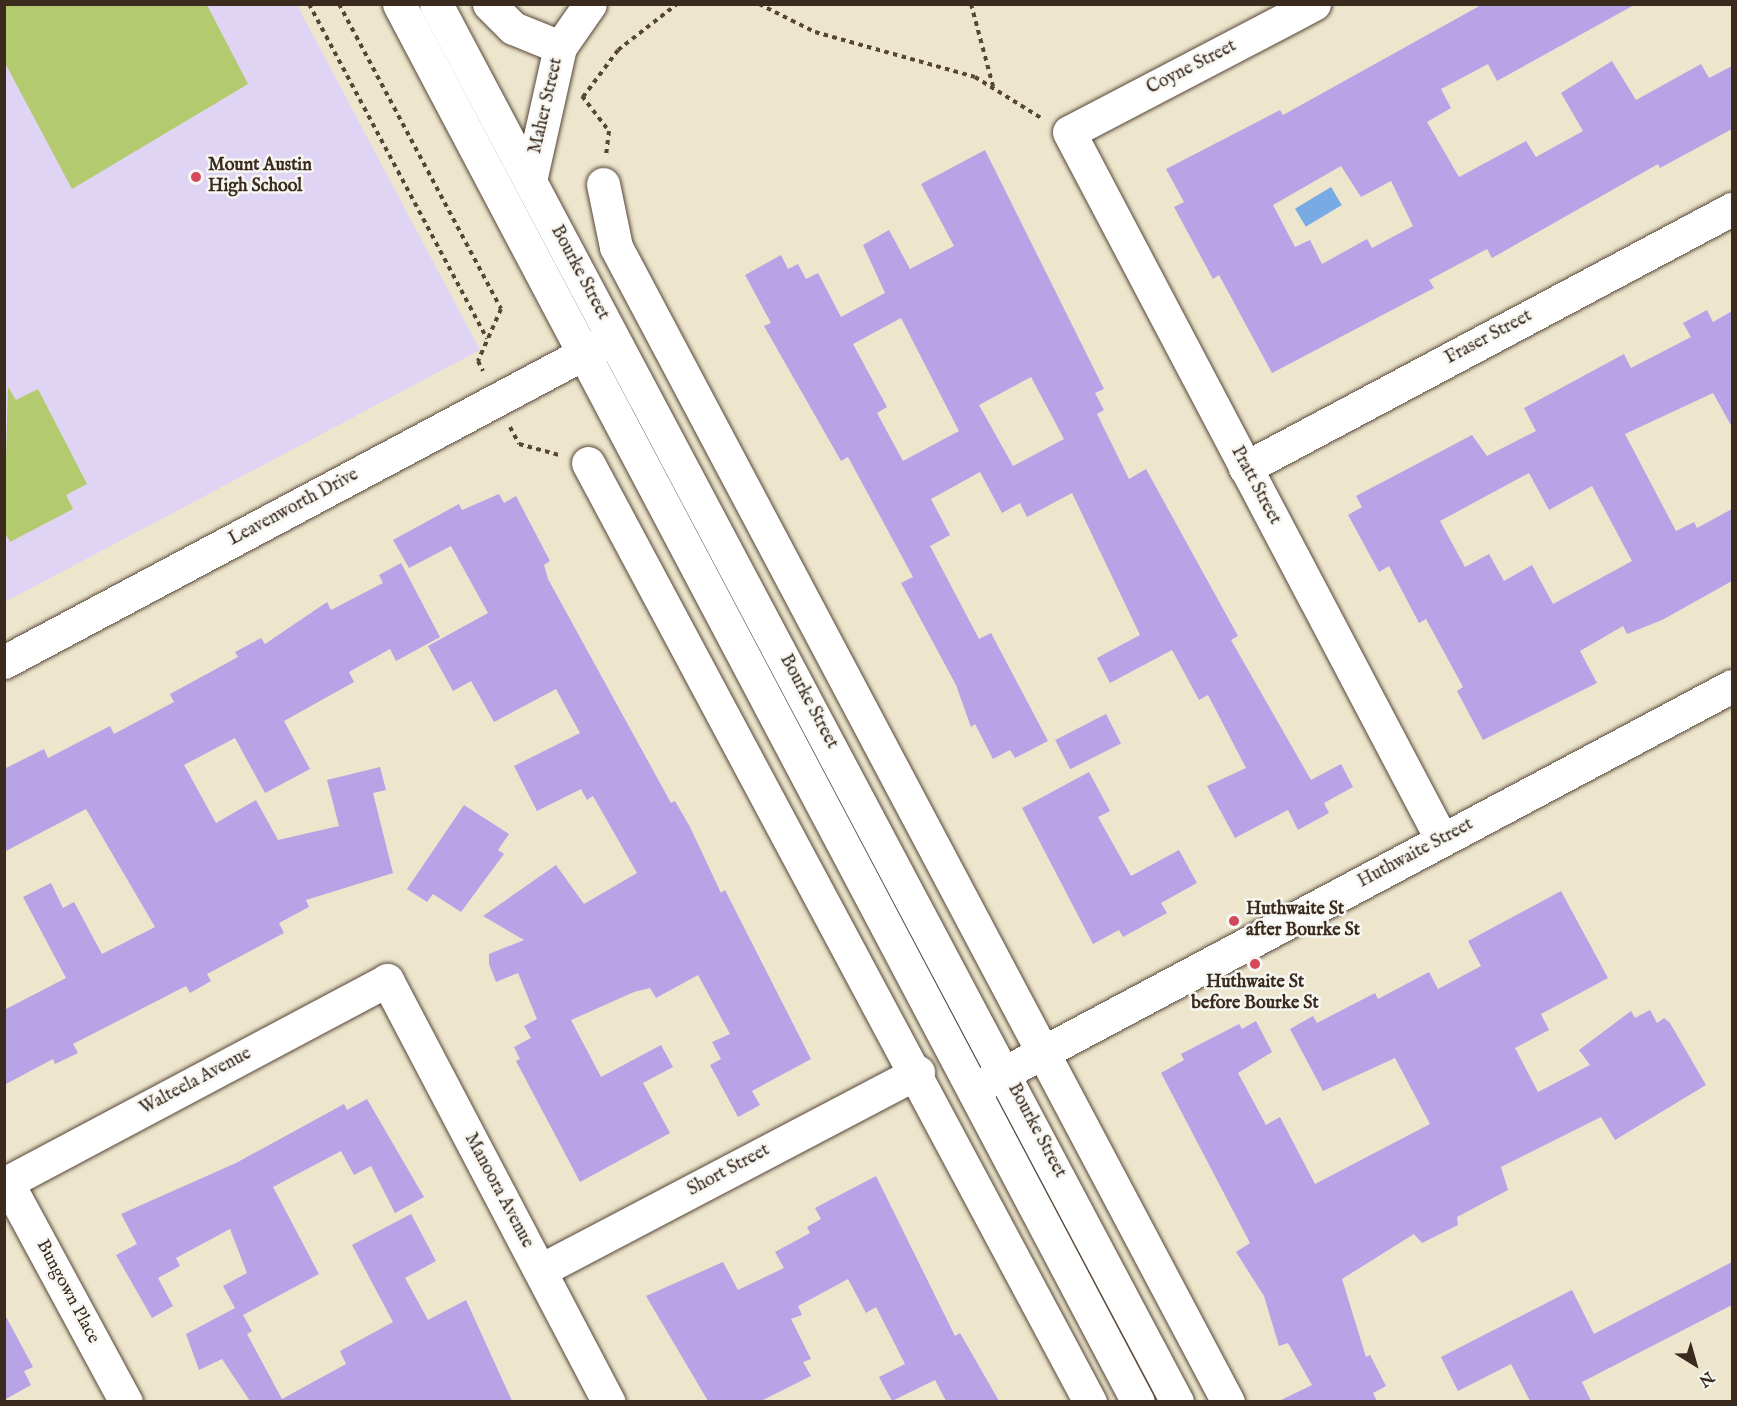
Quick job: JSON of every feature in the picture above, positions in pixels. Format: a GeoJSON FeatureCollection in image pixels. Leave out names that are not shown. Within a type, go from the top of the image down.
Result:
{"type":"FeatureCollection","features":[{"type":"Feature","properties":{"kind":"street","name":"Bourke Street"},"geometry":{"type":"LineString","coordinates":[[399,4],[1138,1401]]}},
{"type":"Feature","properties":{"kind":"street","name":"Bourke Street"},"geometry":{"type":"LineString","coordinates":[[436,4],[1005,1072],[1177,1401]]}},
{"type":"Feature","properties":{"kind":"street"},"geometry":{"type":"LineString","coordinates":[[489,4],[513,28],[560,47]]}},
{"type":"Feature","properties":{"kind":"street","name":"Maher Street"},"geometry":{"type":"LineString","coordinates":[[530,181],[560,47],[590,4]]}},
{"type":"Feature","properties":{"kind":"street","name":"Coyne Street"},"geometry":{"type":"LineString","coordinates":[[1069,132],[1314,4]]}},
{"type":"Feature","properties":{"kind":"street","name":"Pratt Street"},"geometry":{"type":"LineString","coordinates":[[1069,132],[1442,840]]}},
{"type":"Feature","properties":{"kind":"street"},"geometry":{"type":"LineString","coordinates":[[603,184],[616,247],[1046,1050],[1228,1401]]}},
{"type":"Feature","properties":{"kind":"street","name":"Fraser Street"},"geometry":{"type":"LineString","coordinates":[[1245,468],[1732,209]]}},
{"type":"Feature","properties":{"kind":"street","name":"Leavenworth Drive"},"geometry":{"type":"LineString","coordinates":[[4,663],[613,338]]}},
{"type":"Feature","properties":{"kind":"street"},"geometry":{"type":"LineString","coordinates":[[588,463],[918,1072],[1090,1401]]}},
{"type":"Feature","properties":{"kind":"street","name":"Huthwaite Street"},"geometry":{"type":"LineString","coordinates":[[974,1089],[1732,686]]}},
{"type":"Feature","properties":{"kind":"street","name":"Walteela Avenue"},"geometry":{"type":"LineString","coordinates":[[6,1183],[387,980]]}},
{"type":"Feature","properties":{"kind":"street","name":"Manoora Avenue"},"geometry":{"type":"LineString","coordinates":[[387,980],[609,1401]]}},
{"type":"Feature","properties":{"kind":"street","name":"Short Street"},"geometry":{"type":"LineString","coordinates":[[541,1270],[918,1072]]}},
{"type":"Feature","properties":{"kind":"street","name":"Bungown Place"},"geometry":{"type":"LineString","coordinates":[[6,1183],[126,1401]]}},
{"type":"Feature","properties":{"kind":"path"},"geometry":{"type":"LineString","coordinates":[[309,4],[488,340]]}},
{"type":"Feature","properties":{"kind":"path"},"geometry":{"type":"LineString","coordinates":[[339,4],[501,309],[478,361]]}},
{"type":"Feature","properties":{"kind":"path"},"geometry":{"type":"LineString","coordinates":[[609,131],[584,99],[618,50],[677,4]]}},
{"type":"Feature","properties":{"kind":"path"},"geometry":{"type":"LineString","coordinates":[[759,4],[815,32],[975,77],[1069,132]]}},
{"type":"Feature","properties":{"kind":"path"},"geometry":{"type":"LineString","coordinates":[[970,4],[994,90]]}},
{"type":"Feature","properties":{"kind":"path"},"geometry":{"type":"LineString","coordinates":[[519,444],[588,463]]}},
{"type":"Feature","properties":{"kind":"shaded area","name":"Mount Austin High School"},"geometry":{"type":"Polygon","coordinates":[[[5,5],[297,5],[480,350],[5,602],[5,5]]]}},
{"type":"Feature","properties":{"kind":"green space"},"geometry":{"type":"Polygon","coordinates":[[[4,5],[207,5],[248,84],[72,189],[5,63],[4,5]]]}},
{"type":"Feature","properties":{"kind":"green space"},"geometry":{"type":"Polygon","coordinates":[[[8,387],[16,400],[38,389],[87,484],[66,495],[73,509],[10,542],[4,531],[8,387]]]}},
{"type":"Feature","properties":{"kind":"water"},"geometry":{"type":"Polygon","coordinates":[[[1331,187],[1342,205],[1306,227],[1295,209],[1331,187]]]}},
{"type":"Feature","properties":{"kind":"building"},"geometry":{"type":"Polygon","coordinates":[[[1483,4],[1636,4],[1497,81],[1488,64],[1441,89],[1451,108],[1427,122],[1459,177],[1526,141],[1536,157],[1583,131],[1561,93],[1612,61],[1636,100],[1701,64],[1709,78],[1732,66],[1732,129],[1660,168],[1658,164],[1492,258],[1487,249],[1429,280],[1434,288],[1272,373],[1219,275],[1213,279],[1174,207],[1184,202],[1166,169],[1280,110],[1283,115],[1483,4]],[[1341,166],[1273,205],[1295,247],[1310,240],[1322,264],[1367,239],[1372,248],[1413,226],[1391,181],[1361,197],[1341,166]]]}},
{"type":"Feature","properties":{"kind":"building"},"geometry":{"type":"Polygon","coordinates":[[[985,150],[1104,389],[1095,393],[1104,410],[1097,414],[1129,479],[1146,469],[1238,636],[1231,640],[1311,780],[1341,764],[1353,787],[1324,803],[1329,813],[1298,830],[1288,810],[1235,838],[1207,786],[1246,768],[1208,695],[1199,700],[1172,650],[1110,683],[1097,658],[1140,635],[1072,493],[1027,517],[1020,503],[1002,513],[980,472],[931,499],[950,535],[930,546],[979,639],[991,633],[1048,741],[1015,758],[1010,750],[993,759],[975,724],[971,727],[956,685],[901,583],[913,577],[848,457],[841,461],[764,326],[771,323],[745,275],[781,255],[788,269],[798,264],[806,279],[818,273],[841,317],[885,293],[863,245],[889,230],[910,269],[954,246],[921,184],[985,150]],[[901,318],[853,344],[887,407],[877,413],[903,461],[959,431],[901,318]],[[1031,377],[979,405],[1013,466],[1064,439],[1031,377]]]}},
{"type":"Feature","properties":{"kind":"building"},"geometry":{"type":"Polygon","coordinates":[[[1707,310],[1713,322],[1732,311],[1732,427],[1713,393],[1625,434],[1676,531],[1694,522],[1697,528],[1732,509],[1732,581],[1662,620],[1627,634],[1623,626],[1580,651],[1597,683],[1483,740],[1457,691],[1463,687],[1426,619],[1419,623],[1389,566],[1379,572],[1348,515],[1362,507],[1356,496],[1472,435],[1487,456],[1536,431],[1524,408],[1624,354],[1631,368],[1691,337],[1683,323],[1707,310]],[[1529,473],[1440,521],[1465,567],[1489,554],[1504,581],[1532,565],[1553,604],[1632,561],[1592,486],[1549,510],[1529,473]]]}},
{"type":"Feature","properties":{"kind":"building"},"geometry":{"type":"Polygon","coordinates":[[[499,494],[504,503],[516,496],[550,561],[544,565],[548,579],[671,803],[675,801],[690,827],[721,893],[725,890],[811,1059],[752,1091],[760,1105],[738,1117],[710,1065],[721,1059],[712,1042],[730,1034],[698,975],[656,998],[650,988],[634,992],[571,1020],[601,1077],[661,1045],[673,1067],[643,1083],[670,1133],[580,1182],[516,1061],[520,1059],[514,1047],[531,1038],[524,1026],[537,1019],[518,973],[496,982],[489,964],[489,954],[524,940],[483,916],[556,865],[584,904],[637,873],[593,796],[587,800],[581,789],[537,811],[514,766],[580,733],[556,689],[494,722],[471,681],[453,691],[428,646],[488,613],[451,546],[409,568],[393,540],[459,504],[462,510],[499,494]]]}},
{"type":"Feature","properties":{"kind":"building"},"geometry":{"type":"Polygon","coordinates":[[[401,563],[440,637],[396,661],[390,649],[349,672],[354,682],[284,721],[310,769],[265,793],[235,738],[184,765],[216,823],[256,800],[278,840],[339,826],[327,780],[380,767],[386,790],[373,793],[393,873],[306,900],[309,907],[279,923],[284,933],[207,974],[211,981],[190,993],[186,986],[73,1044],[78,1053],[55,1064],[53,1059],[4,1085],[4,1010],[66,978],[23,897],[51,883],[63,908],[74,902],[102,954],[155,927],[86,809],[4,852],[4,769],[44,749],[48,758],[110,726],[114,734],[174,702],[170,694],[238,657],[235,652],[261,638],[265,644],[327,602],[331,610],[383,583],[379,575],[401,563]]]}},
{"type":"Feature","properties":{"kind":"building"},"geometry":{"type":"Polygon","coordinates":[[[1106,714],[1121,743],[1070,769],[1055,740],[1106,714]]]}},
{"type":"Feature","properties":{"kind":"building"},"geometry":{"type":"Polygon","coordinates":[[[1089,772],[1110,811],[1098,817],[1131,876],[1179,850],[1197,883],[1161,903],[1167,913],[1123,937],[1119,930],[1093,944],[1022,808],[1089,772]]]}},
{"type":"Feature","properties":{"kind":"building"},"geometry":{"type":"Polygon","coordinates":[[[464,805],[509,834],[498,850],[504,854],[461,912],[433,894],[427,902],[407,889],[464,805]]]}},
{"type":"Feature","properties":{"kind":"building"},"geometry":{"type":"Polygon","coordinates":[[[1561,891],[1608,978],[1541,1014],[1549,1030],[1515,1048],[1538,1092],[1590,1065],[1579,1050],[1631,1011],[1635,1018],[1650,1010],[1657,1023],[1664,1018],[1670,1023],[1706,1085],[1615,1140],[1601,1117],[1501,1167],[1508,1190],[1457,1217],[1458,1225],[1422,1243],[1414,1234],[1342,1279],[1366,1357],[1370,1355],[1386,1386],[1373,1393],[1377,1401],[1279,1401],[1312,1385],[1288,1343],[1279,1346],[1264,1296],[1236,1252],[1250,1243],[1161,1073],[1184,1060],[1181,1054],[1239,1024],[1242,1029],[1256,1021],[1272,1052],[1238,1073],[1266,1125],[1280,1117],[1315,1184],[1430,1124],[1395,1058],[1323,1091],[1290,1029],[1313,1016],[1317,1023],[1375,993],[1378,999],[1429,972],[1438,989],[1481,966],[1468,941],[1561,891]]]}},
{"type":"Feature","properties":{"kind":"building"},"geometry":{"type":"Polygon","coordinates":[[[367,1099],[424,1197],[395,1213],[371,1166],[354,1175],[341,1151],[273,1187],[319,1274],[243,1315],[252,1331],[247,1334],[282,1399],[346,1364],[340,1351],[393,1322],[352,1245],[411,1214],[436,1261],[405,1278],[428,1320],[466,1300],[512,1401],[250,1401],[222,1359],[199,1370],[186,1334],[235,1308],[223,1286],[247,1273],[230,1229],[176,1258],[180,1266],[158,1278],[173,1306],[152,1318],[116,1255],[137,1244],[121,1214],[236,1163],[344,1104],[347,1110],[367,1099]]]}},
{"type":"Feature","properties":{"kind":"building"},"geometry":{"type":"Polygon","coordinates":[[[876,1176],[955,1336],[960,1333],[999,1401],[946,1401],[935,1380],[892,1401],[879,1377],[905,1364],[876,1307],[866,1313],[848,1279],[798,1306],[802,1315],[791,1319],[811,1359],[803,1362],[811,1376],[761,1401],[708,1401],[646,1296],[723,1262],[738,1290],[784,1268],[775,1252],[810,1233],[807,1227],[821,1219],[815,1208],[876,1176]]]}},
{"type":"Feature","properties":{"kind":"building"},"geometry":{"type":"Polygon","coordinates":[[[1732,1262],[1732,1305],[1582,1382],[1591,1401],[1530,1401],[1511,1364],[1458,1391],[1441,1357],[1572,1290],[1594,1334],[1732,1262]]]}},
{"type":"Feature","properties":{"kind":"building"},"geometry":{"type":"Polygon","coordinates":[[[4,1313],[33,1367],[24,1371],[31,1385],[4,1400],[4,1313]]]}},
{"type":"Feature","properties":{"kind":"place","name":"Mount Austin High School"},"geometry":{"type":"Point","coordinates":[196,177]}},
{"type":"Feature","properties":{"kind":"place","name":"Huthwaite St after Bourke St"},"geometry":{"type":"Point","coordinates":[1234,921]}},
{"type":"Feature","properties":{"kind":"place","name":"Huthwaite St before Bourke St"},"geometry":{"type":"Point","coordinates":[1255,964]}}]}
